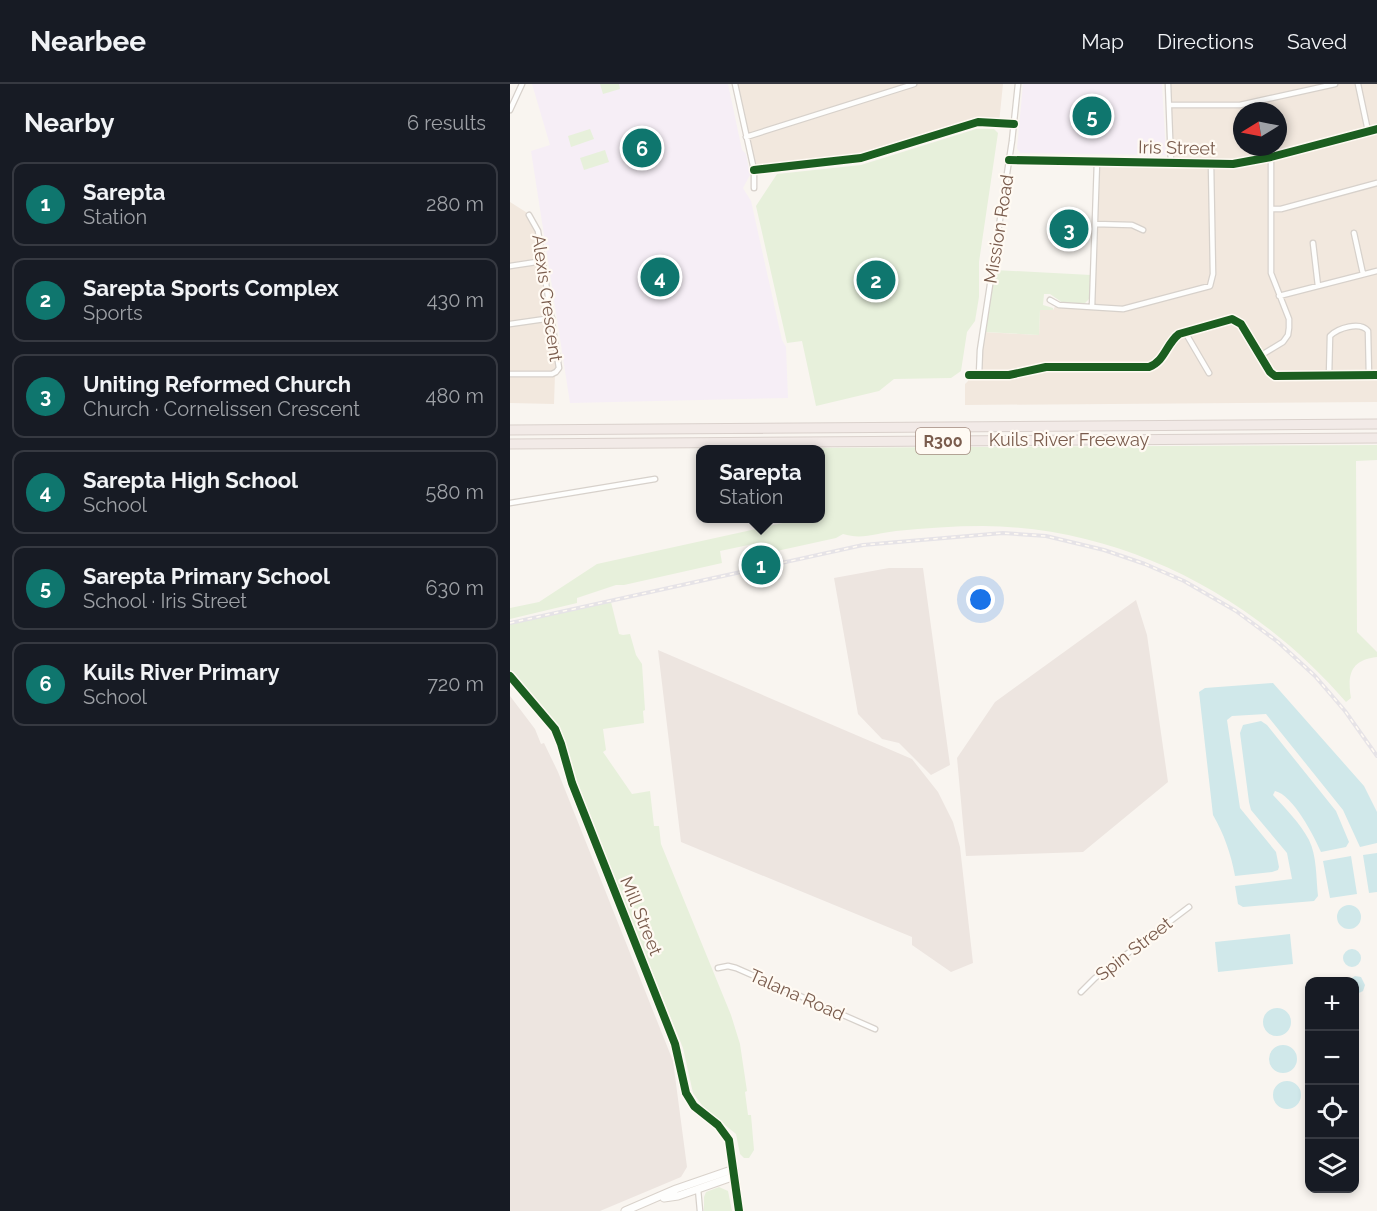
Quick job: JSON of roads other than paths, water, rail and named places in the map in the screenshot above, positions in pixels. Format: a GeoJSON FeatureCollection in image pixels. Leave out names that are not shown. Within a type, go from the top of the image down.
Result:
{"type":"FeatureCollection","features":[{"type":"Feature","properties":{"kind":"highway","name":"Kuils River Freeway"},"geometry":{"type":"LineString","coordinates":[[510,430],[1377,424]]}},
{"type":"Feature","properties":{"kind":"highway","name":"Kuils River Freeway"},"geometry":{"type":"LineString","coordinates":[[510,444],[1377,438]]}},
{"type":"Feature","properties":{"kind":"street"},"geometry":{"type":"LineString","coordinates":[[510,110],[522,84]]}},
{"type":"Feature","properties":{"kind":"street"},"geometry":{"type":"LineString","coordinates":[[735,84],[754,170],[754,188]]}},
{"type":"Feature","properties":{"kind":"street"},"geometry":{"type":"LineString","coordinates":[[746,137],[914,84]]}},
{"type":"Feature","properties":{"kind":"street","name":"Mission Road"},"geometry":{"type":"LineString","coordinates":[[979,375],[980,350],[1009,160],[1018,84]]}},
{"type":"Feature","properties":{"kind":"street"},"geometry":{"type":"LineString","coordinates":[[1168,84],[1171,163]]}},
{"type":"Feature","properties":{"kind":"street"},"geometry":{"type":"LineString","coordinates":[[1169,105],[1240,105],[1335,84]]}},
{"type":"Feature","properties":{"kind":"street"},"geometry":{"type":"LineString","coordinates":[[1358,84],[1368,131]]}},
{"type":"Feature","properties":{"kind":"street"},"geometry":{"type":"LineString","coordinates":[[754,170],[861,158],[974,123],[1014,124]]}},
{"type":"Feature","properties":{"kind":"street","name":"Iris Street"},"geometry":{"type":"LineString","coordinates":[[1009,160],[1241,163],[1377,129]]}},
{"type":"Feature","properties":{"kind":"street"},"geometry":{"type":"LineString","coordinates":[[1260,356],[1283,342],[1289,332],[1289,319],[1271,273],[1271,157]]}},
{"type":"Feature","properties":{"kind":"street"},"geometry":{"type":"LineString","coordinates":[[1092,307],[1097,162]]}},
{"type":"Feature","properties":{"kind":"street"},"geometry":{"type":"LineString","coordinates":[[1050,300],[1059,305],[1126,308],[1210,286],[1213,274],[1211,164]]}},
{"type":"Feature","properties":{"kind":"street"},"geometry":{"type":"LineString","coordinates":[[1271,209],[1281,209],[1377,183]]}},
{"type":"Feature","properties":{"kind":"street","name":"Alexis Crescent"},"geometry":{"type":"LineString","coordinates":[[510,374],[544,375],[556,372],[558,361],[538,231],[529,215]]}},
{"type":"Feature","properties":{"kind":"street"},"geometry":{"type":"LineString","coordinates":[[1095,224],[1132,225],[1143,230]]}},
{"type":"Feature","properties":{"kind":"street"},"geometry":{"type":"LineString","coordinates":[[1354,233],[1363,274]]}},
{"type":"Feature","properties":{"kind":"street"},"geometry":{"type":"LineString","coordinates":[[1313,243],[1318,286]]}},
{"type":"Feature","properties":{"kind":"street"},"geometry":{"type":"LineString","coordinates":[[510,266],[543,261]]}},
{"type":"Feature","properties":{"kind":"street"},"geometry":{"type":"LineString","coordinates":[[1279,296],[1377,271]]}},
{"type":"Feature","properties":{"kind":"street"},"geometry":{"type":"LineString","coordinates":[[510,324],[552,318]]}},
{"type":"Feature","properties":{"kind":"street"},"geometry":{"type":"LineString","coordinates":[[969,375],[1009,375],[1046,367],[1149,367],[1161,359],[1174,339],[1185,332],[1229,320],[1236,320],[1241,324],[1270,372],[1277,376],[1377,375]]}},
{"type":"Feature","properties":{"kind":"street"},"geometry":{"type":"LineString","coordinates":[[1329,376],[1330,336],[1334,332],[1360,326],[1365,327],[1368,331],[1369,376]]}},
{"type":"Feature","properties":{"kind":"street"},"geometry":{"type":"LineString","coordinates":[[1185,332],[1209,373]]}},
{"type":"Feature","properties":{"kind":"street"},"geometry":{"type":"LineString","coordinates":[[510,503],[655,479]]}},
{"type":"Feature","properties":{"kind":"street","name":"Mill Street"},"geometry":{"type":"LineString","coordinates":[[510,676],[550,722],[559,738],[572,783],[675,1044],[686,1093],[694,1106],[718,1125],[727,1136],[734,1172]]}},
{"type":"Feature","properties":{"kind":"street","name":"Spin Street"},"geometry":{"type":"LineString","coordinates":[[1081,992],[1095,978],[1189,907]]}},
{"type":"Feature","properties":{"kind":"street","name":"Talana Road"},"geometry":{"type":"LineString","coordinates":[[718,968],[728,966],[736,968],[875,1029]]}},
{"type":"Feature","properties":{"kind":"street"},"geometry":{"type":"LineString","coordinates":[[625,1211],[698,1189],[734,1172]]}},
{"type":"Feature","properties":{"kind":"street"},"geometry":{"type":"LineString","coordinates":[[652,1201],[676,1189],[734,1172]]}},
{"type":"Feature","properties":{"kind":"street"},"geometry":{"type":"LineString","coordinates":[[734,1172],[740,1211]]}},
{"type":"Feature","properties":{"kind":"street"},"geometry":{"type":"LineString","coordinates":[[698,1189],[700,1211]]}},
{"type":"Feature","properties":{"kind":"water"},"geometry":{"type":"Polygon","coordinates":[[[1273,683],[1364,786],[1377,812],[1377,843],[1360,847],[1343,810],[1266,714],[1232,716],[1227,720],[1240,808],[1276,852],[1279,867],[1278,870],[1272,872],[1235,876],[1227,844],[1213,815],[1199,692],[1205,688],[1273,683]]]}},
{"type":"Feature","properties":{"kind":"water"},"geometry":{"type":"Polygon","coordinates":[[[1261,721],[1267,725],[1336,811],[1349,842],[1346,847],[1321,852],[1296,808],[1282,794],[1275,791],[1273,795],[1297,822],[1312,846],[1318,896],[1314,901],[1243,907],[1238,904],[1235,886],[1292,879],[1287,853],[1251,810],[1249,802],[1240,733],[1243,725],[1261,721]]]}},
{"type":"Feature","properties":{"kind":"water"},"geometry":{"type":"Polygon","coordinates":[[[1377,853],[1377,892],[1369,893],[1363,855],[1377,853]]]}},
{"type":"Feature","properties":{"kind":"water"},"geometry":{"type":"Polygon","coordinates":[[[1351,856],[1357,894],[1330,898],[1323,861],[1351,856]]]}},
{"type":"Feature","properties":{"kind":"water"},"geometry":{"type":"Polygon","coordinates":[[[1349,905],[1357,909],[1361,917],[1357,925],[1349,929],[1341,925],[1337,917],[1341,909],[1349,905]]]}},
{"type":"Feature","properties":{"kind":"water"},"geometry":{"type":"Polygon","coordinates":[[[1290,934],[1293,964],[1218,972],[1215,942],[1290,934]]]}},
{"type":"Feature","properties":{"kind":"water"},"geometry":{"type":"Polygon","coordinates":[[[1348,949],[1356,949],[1361,954],[1359,965],[1348,967],[1343,962],[1343,954],[1348,949]]]}},
{"type":"Feature","properties":{"kind":"water"},"geometry":{"type":"Polygon","coordinates":[[[1355,976],[1361,977],[1365,985],[1363,991],[1359,993],[1359,977],[1353,977],[1355,976]]]}},
{"type":"Feature","properties":{"kind":"water"},"geometry":{"type":"Polygon","coordinates":[[[1277,1008],[1287,1012],[1291,1022],[1287,1032],[1277,1036],[1267,1032],[1263,1022],[1267,1012],[1277,1008]]]}},
{"type":"Feature","properties":{"kind":"water"},"geometry":{"type":"Polygon","coordinates":[[[1283,1045],[1293,1049],[1297,1059],[1293,1069],[1283,1073],[1273,1069],[1269,1059],[1273,1049],[1283,1045]]]}},
{"type":"Feature","properties":{"kind":"water"},"geometry":{"type":"Polygon","coordinates":[[[1287,1081],[1297,1085],[1301,1095],[1297,1105],[1287,1109],[1277,1105],[1273,1095],[1277,1085],[1287,1081]]]}},
{"type":"Feature","properties":{"kind":"railway"},"geometry":{"type":"LineString","coordinates":[[510,623],[863,545],[1003,533],[1046,536],[1104,550],[1145,564],[1184,581],[1236,611],[1278,642],[1315,676],[1345,711],[1377,756]]}},
{"type":"Feature","properties":{"kind":"place","name":"Sarepta Primary School"},"geometry":{"type":"Point","coordinates":[1092,116]}},
{"type":"Feature","properties":{"kind":"place","name":"Kuils River Primary"},"geometry":{"type":"Point","coordinates":[642,148]}},
{"type":"Feature","properties":{"kind":"place","name":"Uniting Reformed Church"},"geometry":{"type":"Point","coordinates":[1069,229]}},
{"type":"Feature","properties":{"kind":"place","name":"Sarepta High School"},"geometry":{"type":"Point","coordinates":[660,277]}},
{"type":"Feature","properties":{"kind":"place","name":"Sarepta Sports Complex"},"geometry":{"type":"Point","coordinates":[876,280]}},
{"type":"Feature","properties":{"kind":"place","name":"Sarepta"},"geometry":{"type":"Point","coordinates":[761,565]}}]}
